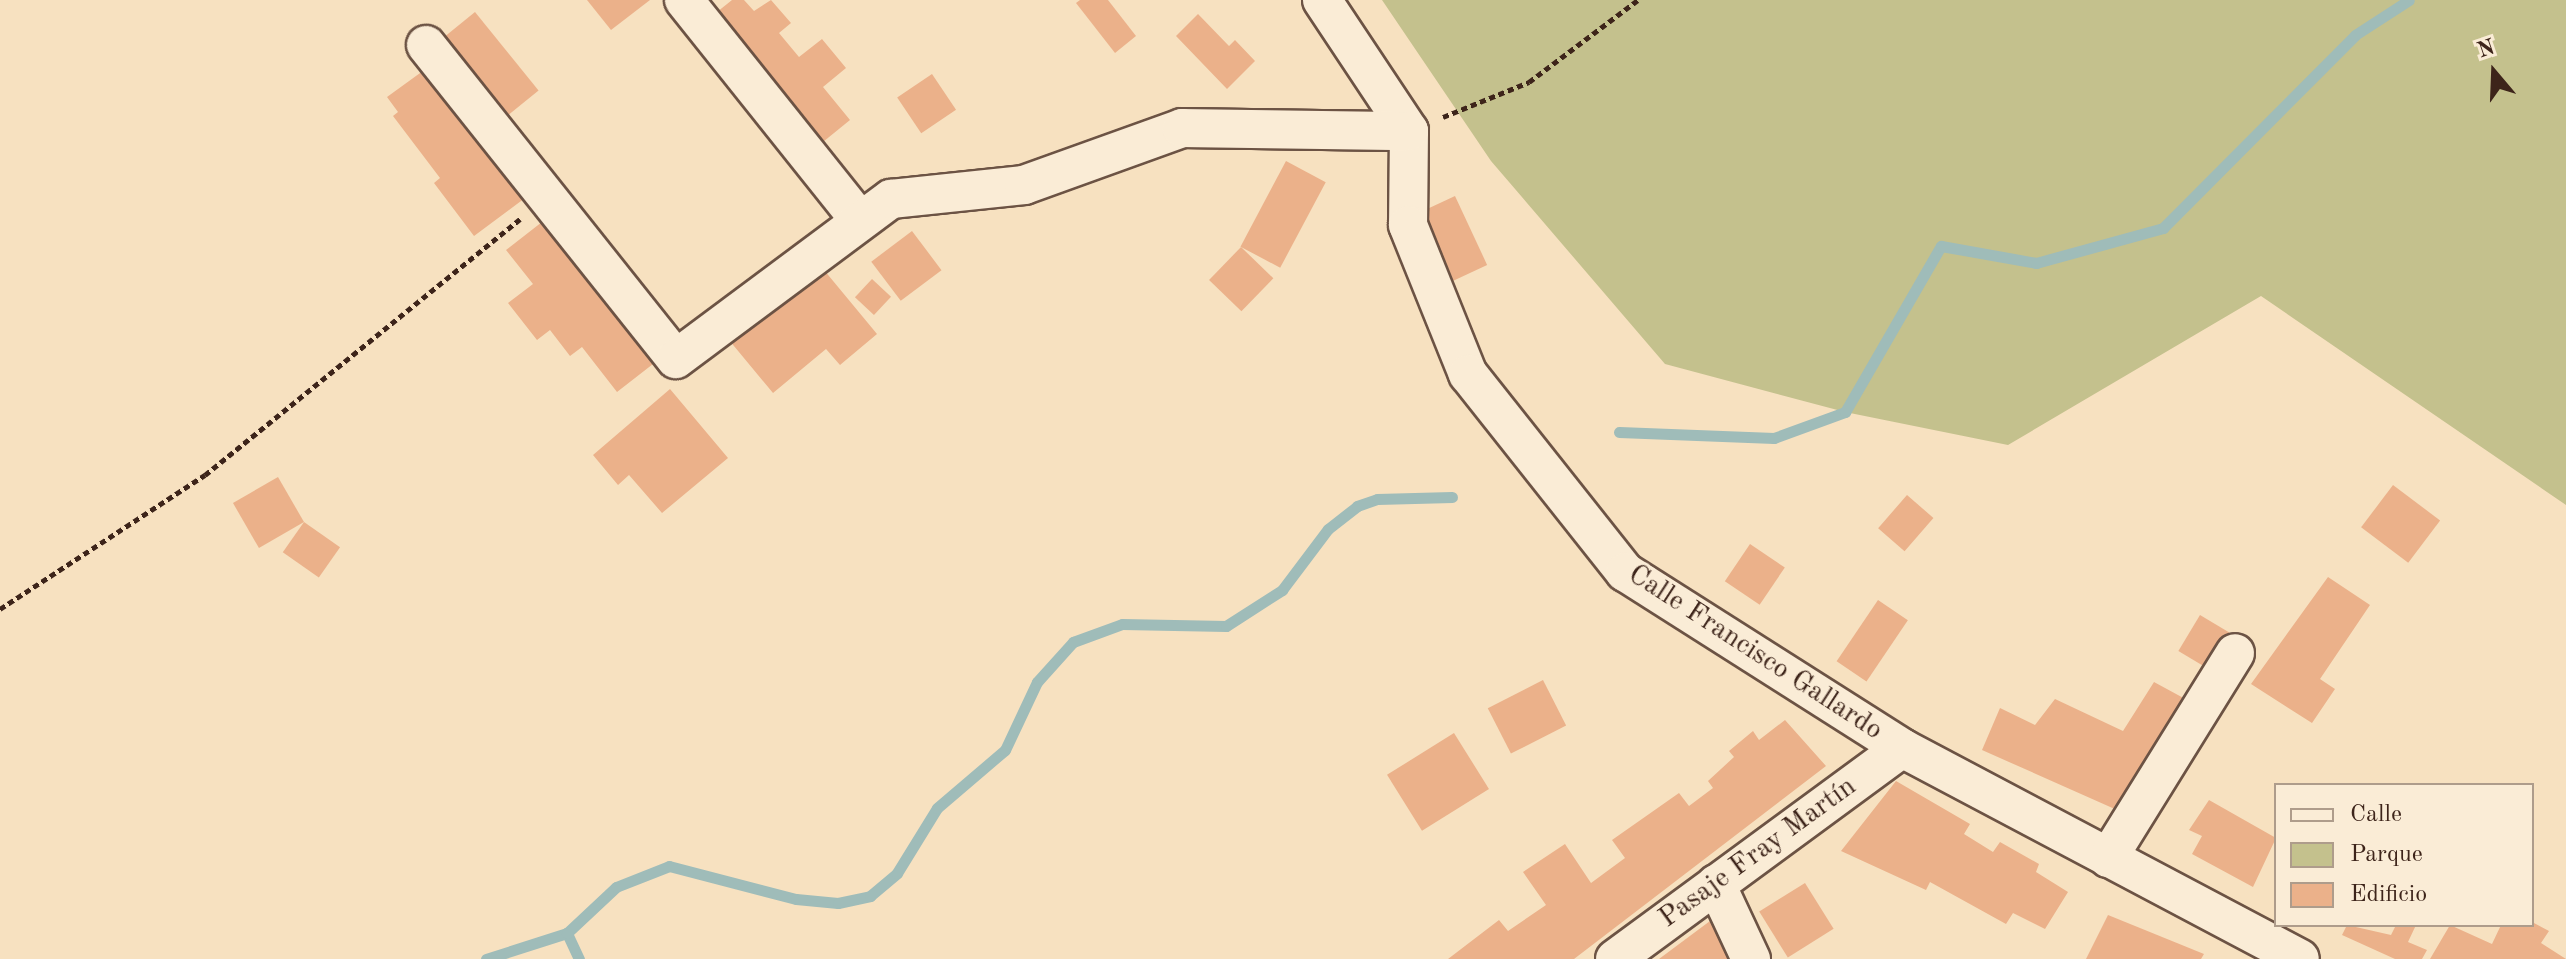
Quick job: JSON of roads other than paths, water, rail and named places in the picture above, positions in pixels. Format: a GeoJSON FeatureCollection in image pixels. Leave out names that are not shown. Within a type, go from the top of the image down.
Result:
{"type":"FeatureCollection","features":[{"type":"Feature","properties":{"kind":"street"},"geometry":{"type":"LineString","coordinates":[[684,0],[858,218]]}},
{"type":"Feature","properties":{"kind":"street"},"geometry":{"type":"LineString","coordinates":[[1322,0],[1409,131]]}},
{"type":"Feature","properties":{"kind":"street"},"geometry":{"type":"LineString","coordinates":[[426,45],[676,359],[858,218],[891,199],[1024,185],[1182,128],[1409,131]]}},
{"type":"Feature","properties":{"kind":"street","name":"Calle Francisco Gallardo"},"geometry":{"type":"LineString","coordinates":[[1409,131],[1408,225],[1468,374],[1625,572],[1902,748],[2300,959]]}},
{"type":"Feature","properties":{"kind":"street"},"geometry":{"type":"LineString","coordinates":[[2108,858],[2235,653]]}},
{"type":"Feature","properties":{"kind":"street","name":"Pasaje Fray Martín"},"geometry":{"type":"LineString","coordinates":[[1615,959],[1902,748]]}},
{"type":"Feature","properties":{"kind":"street"},"geometry":{"type":"LineString","coordinates":[[1716,884],[1751,959]]}},
{"type":"Feature","properties":{"kind":"waterway"},"geometry":{"type":"LineString","coordinates":[[1619,432],[1774,438],[1845,412],[1941,246],[2036,263],[2163,228],[2355,35],[2409,0]]}},
{"type":"Feature","properties":{"kind":"waterway"},"geometry":{"type":"LineString","coordinates":[[579,959],[567,933],[616,887],[669,866],[796,899],[838,903],[870,896],[897,873],[937,808],[1005,750],[1037,682],[1073,642],[1122,624],[1226,626],[1282,590],[1328,529],[1357,506],[1377,499],[1452,497]]}},
{"type":"Feature","properties":{"kind":"waterway"},"geometry":{"type":"LineString","coordinates":[[486,959],[567,933]]}}]}
